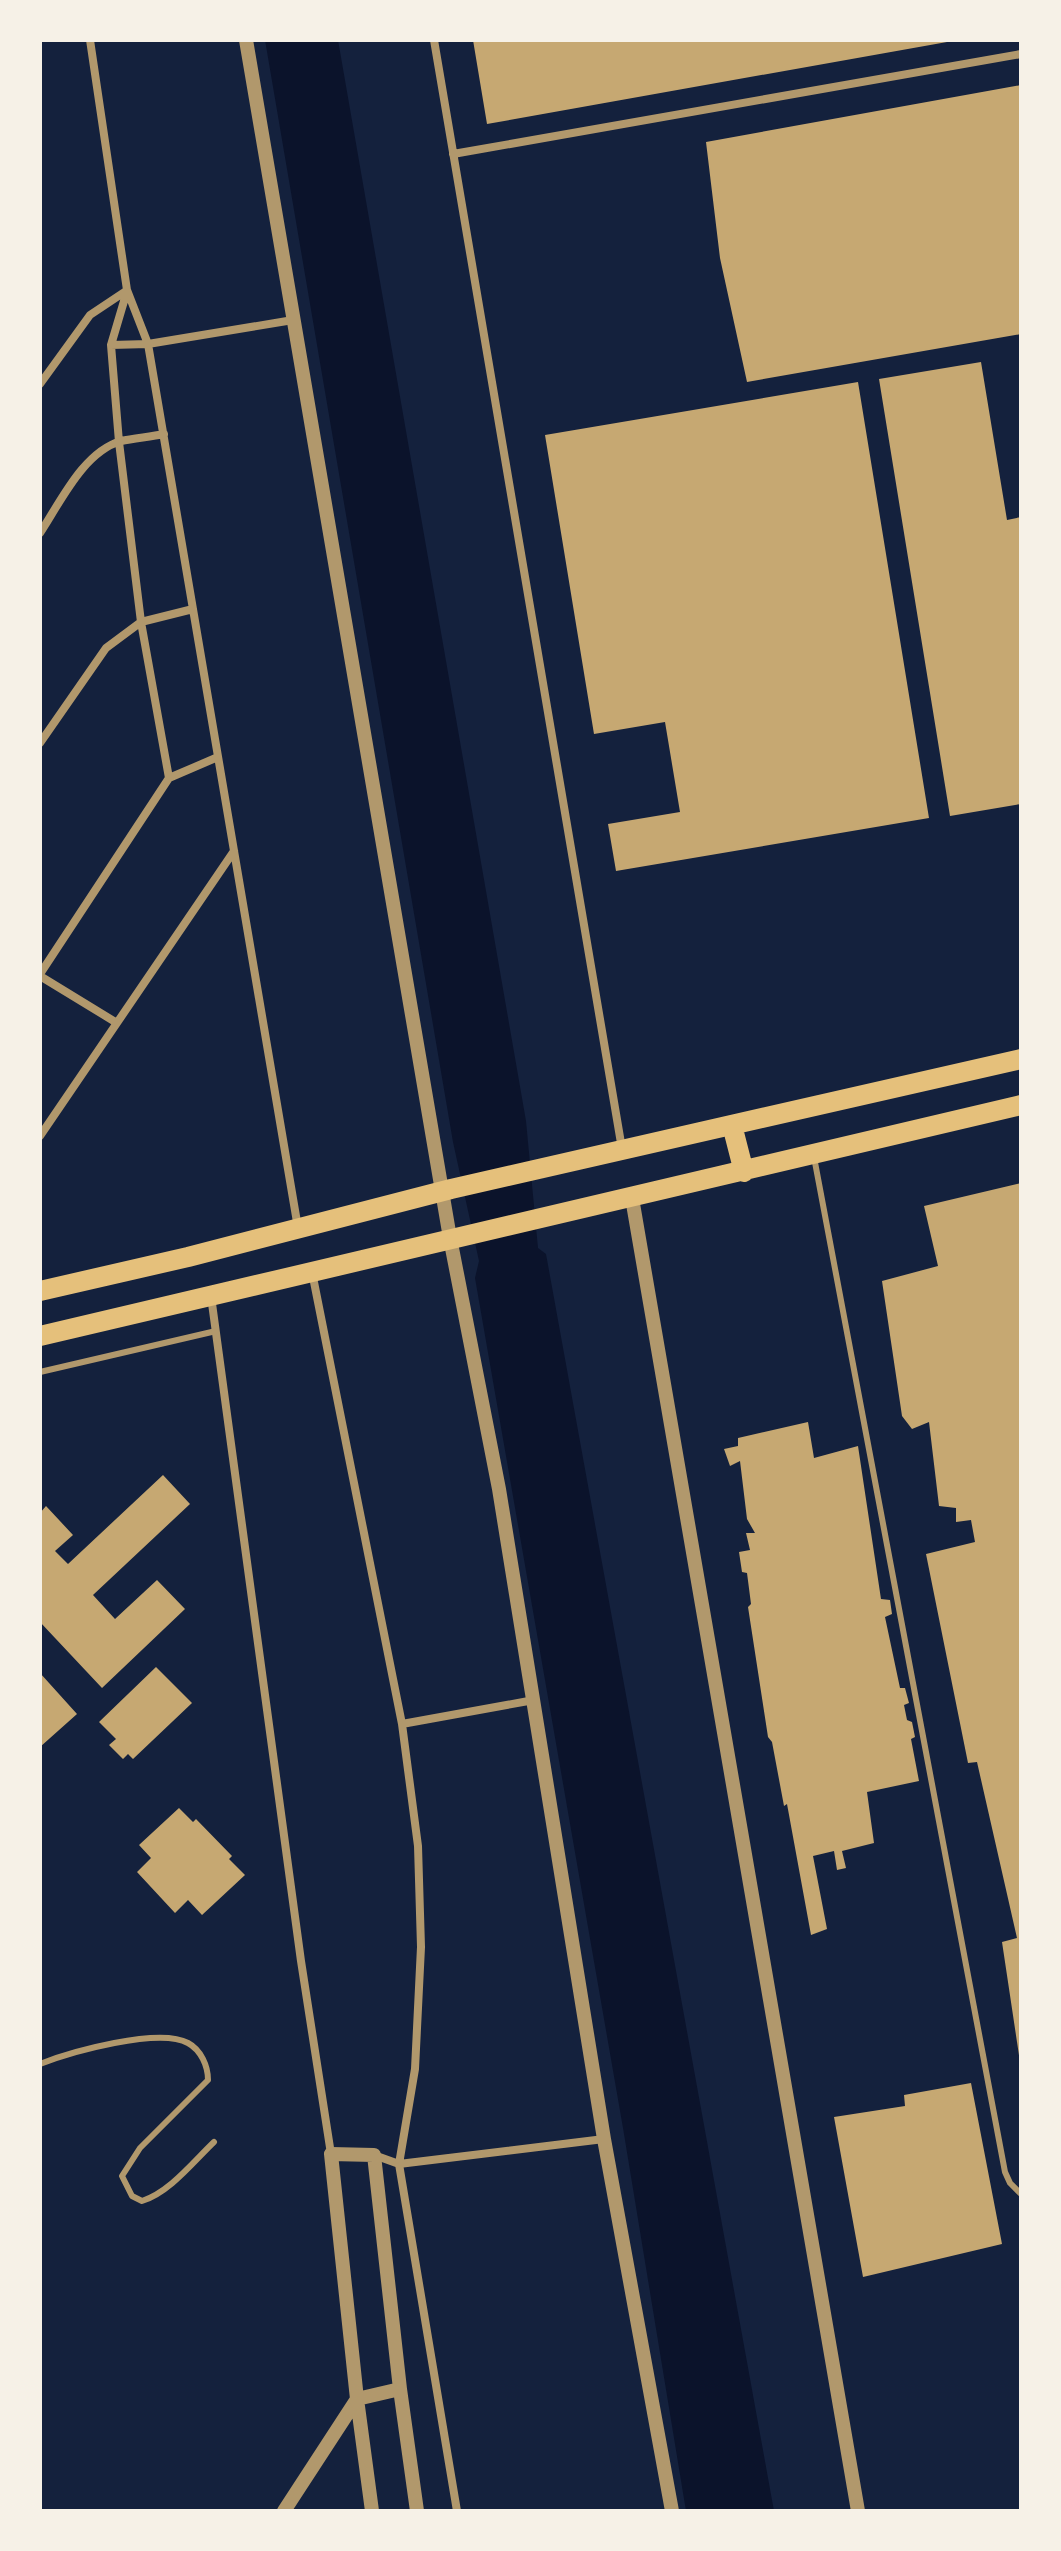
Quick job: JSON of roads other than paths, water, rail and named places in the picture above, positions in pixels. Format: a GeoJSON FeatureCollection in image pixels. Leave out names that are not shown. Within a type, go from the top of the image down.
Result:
{"type":"FeatureCollection","features":[{"type":"Feature","properties":{"kind":"main road"},"geometry":{"type":"LineString","coordinates":[[40,1291],[447,1190],[1021,1059]]}},
{"type":"Feature","properties":{"kind":"main road"},"geometry":{"type":"LineString","coordinates":[[40,1336],[1021,1105]]}},
{"type":"Feature","properties":{"kind":"main road"},"geometry":{"type":"LineString","coordinates":[[732,1125],[744,1172]]}},
{"type":"Feature","properties":{"kind":"street"},"geometry":{"type":"LineString","coordinates":[[90,40],[127,290],[148,344],[298,1228]]}},
{"type":"Feature","properties":{"kind":"street"},"geometry":{"type":"LineString","coordinates":[[246,40],[535,1700],[604,2139],[672,2511]]}},
{"type":"Feature","properties":{"kind":"street"},"geometry":{"type":"LineString","coordinates":[[434,40],[622,1149]]}},
{"type":"Feature","properties":{"kind":"street"},"geometry":{"type":"LineString","coordinates":[[453,154],[1021,54]]}},
{"type":"Feature","properties":{"kind":"street"},"geometry":{"type":"LineString","coordinates":[[127,290],[111,345],[119,442],[141,622],[169,778]]}},
{"type":"Feature","properties":{"kind":"street"},"geometry":{"type":"LineString","coordinates":[[40,384],[90,315],[127,290]]}},
{"type":"Feature","properties":{"kind":"street"},"geometry":{"type":"LineString","coordinates":[[111,345],[148,344],[293,320]]}},
{"type":"Feature","properties":{"kind":"street"},"geometry":{"type":"LineString","coordinates":[[40,533],[84,469],[99,453],[119,442],[164,434]]}},
{"type":"Feature","properties":{"kind":"street"},"geometry":{"type":"LineString","coordinates":[[40,743],[94,662],[121,634],[141,622],[193,609]]}},
{"type":"Feature","properties":{"kind":"street"},"geometry":{"type":"LineString","coordinates":[[117,1023],[40,975],[169,778],[218,757]]}},
{"type":"Feature","properties":{"kind":"street"},"geometry":{"type":"LineString","coordinates":[[40,1136],[234,850]]}},
{"type":"Feature","properties":{"kind":"street"},"geometry":{"type":"LineString","coordinates":[[632,1198],[858,2511]]}},
{"type":"Feature","properties":{"kind":"street"},"geometry":{"type":"LineString","coordinates":[[312,1271],[402,1724],[418,1846],[421,1947],[415,2069],[399,2164],[457,2511]]}},
{"type":"Feature","properties":{"kind":"street"},"geometry":{"type":"LineString","coordinates":[[211,1296],[299,1947],[331,2154],[372,2511]]}},
{"type":"Feature","properties":{"kind":"street"},"geometry":{"type":"LineString","coordinates":[[402,1724],[535,1700]]}},
{"type":"Feature","properties":{"kind":"street"},"geometry":{"type":"LineString","coordinates":[[331,2154],[374,2155],[399,2164],[604,2139]]}},
{"type":"Feature","properties":{"kind":"street"},"geometry":{"type":"LineString","coordinates":[[374,2155],[417,2511]]}},
{"type":"Feature","properties":{"kind":"street"},"geometry":{"type":"LineString","coordinates":[[284,2511],[357,2399],[400,2389]]}},
{"type":"Feature","properties":{"kind":"lane"},"geometry":{"type":"LineString","coordinates":[[813,1154],[1005,2172],[1010,2183],[1021,2194]]}},
{"type":"Feature","properties":{"kind":"lane"},"geometry":{"type":"LineString","coordinates":[[40,1372],[216,1331]]}},
{"type":"Feature","properties":{"kind":"lane"},"geometry":{"type":"LineString","coordinates":[[40,2064],[85,2049],[169,2038],[189,2043],[203,2058],[208,2080],[140,2148],[122,2176],[132,2196],[142,2201],[153,2198],[214,2142]]}},
{"type":"Feature","properties":{"kind":"water"},"geometry":{"type":"Polygon","coordinates":[[[265,40],[338,40],[526,1121],[538,1248],[546,1254],[774,2511],[686,2511],[623,2128],[475,1278],[479,1261],[453,1142],[265,40]]]}}]}
